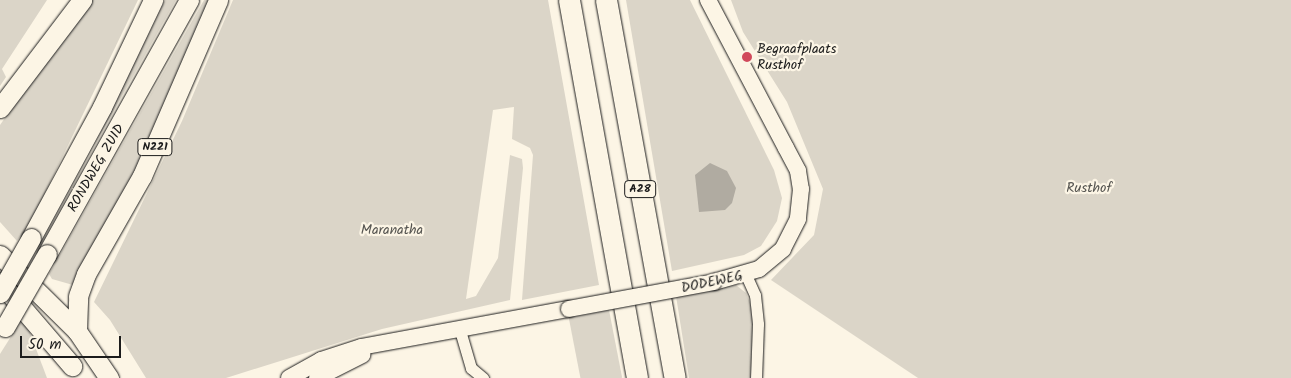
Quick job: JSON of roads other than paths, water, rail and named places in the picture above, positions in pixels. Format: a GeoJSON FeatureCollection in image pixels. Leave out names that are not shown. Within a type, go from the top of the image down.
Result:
{"type":"FeatureCollection","features":[{"type":"Feature","properties":{"kind":"highway","name":"A28"},"geometry":{"type":"LineString","coordinates":[[570,0],[637,378]]}},
{"type":"Feature","properties":{"kind":"highway","name":"A28"},"geometry":{"type":"LineString","coordinates":[[606,0],[675,378]]}},
{"type":"Feature","properties":{"kind":"main road"},"geometry":{"type":"LineString","coordinates":[[0,108],[82,0]]}},
{"type":"Feature","properties":{"kind":"main road","name":"RONDWEG ZUID"},"geometry":{"type":"LineString","coordinates":[[0,293],[102,107],[153,0]]}},
{"type":"Feature","properties":{"kind":"main road","name":"RONDWEG ZUID"},"geometry":{"type":"LineString","coordinates":[[3,331],[48,254],[189,0]]}},
{"type":"Feature","properties":{"kind":"main road","name":"N221"},"geometry":{"type":"LineString","coordinates":[[77,331],[78,296],[86,274],[142,176],[218,0]]}},
{"type":"Feature","properties":{"kind":"main road"},"geometry":{"type":"LineString","coordinates":[[0,255],[36,294],[77,331],[109,378]]}},
{"type":"Feature","properties":{"kind":"main road"},"geometry":{"type":"LineString","coordinates":[[0,282],[76,372]]}},
{"type":"Feature","properties":{"kind":"main road"},"geometry":{"type":"LineString","coordinates":[[36,294],[76,372]]}},
{"type":"Feature","properties":{"kind":"street","name":"DODEWEG"},"geometry":{"type":"LineString","coordinates":[[290,378],[329,356],[459,327],[569,310],[746,275],[759,270],[783,249],[798,218],[801,189],[798,171],[708,0]]}},
{"type":"Feature","properties":{"kind":"street"},"geometry":{"type":"LineString","coordinates":[[746,275],[756,305],[756,378]]}},
{"type":"Feature","properties":{"kind":"street"},"geometry":{"type":"LineString","coordinates":[[459,327],[471,368],[484,378]]}},
{"type":"Feature","properties":{"kind":"street","name":"DODEWEG"},"geometry":{"type":"LineString","coordinates":[[317,378],[392,342]]}},
{"type":"Feature","properties":{"kind":"place","name":"Begraafplaats Rusthof"},"geometry":{"type":"Point","coordinates":[747,57]}},
{"type":"Feature","properties":{"kind":"park label","name":"Rusthof"},"geometry":{"type":"Point","coordinates":[1089,188]}},
{"type":"Feature","properties":{"kind":"park label","name":"Maranatha"},"geometry":{"type":"Point","coordinates":[392,230]}}]}
